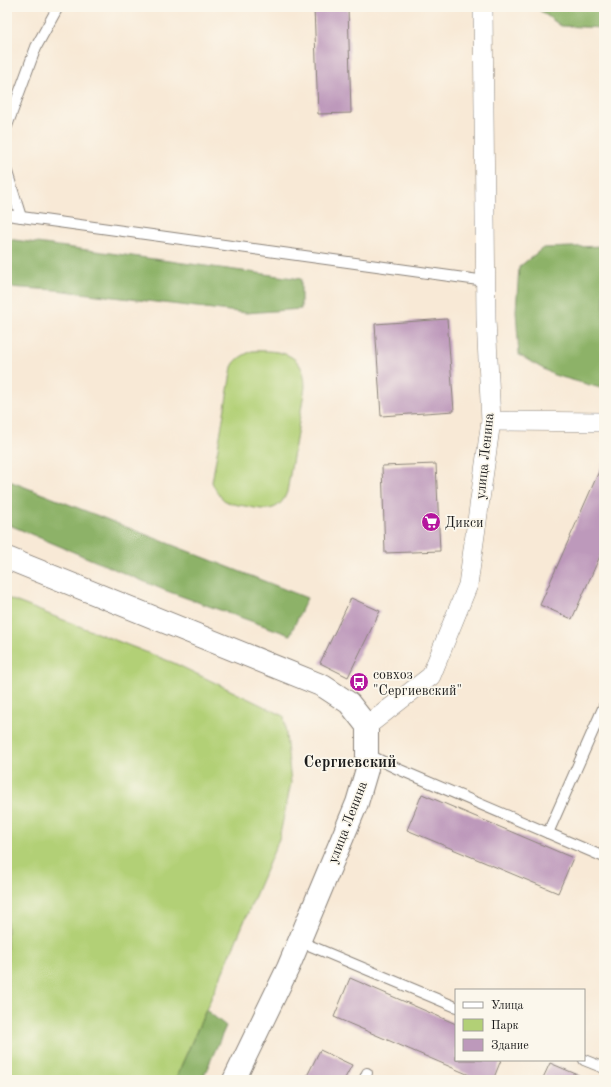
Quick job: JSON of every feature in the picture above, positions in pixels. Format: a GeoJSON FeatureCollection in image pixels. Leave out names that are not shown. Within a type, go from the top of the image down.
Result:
{"type":"FeatureCollection","features":[{"type":"Feature","properties":{"kind":"street","name":"улица Ленина"},"geometry":{"type":"LineString","coordinates":[[234,1080],[299,941],[357,803],[367,769],[367,726],[431,676],[468,585],[491,421],[486,319],[483,7]]}},
{"type":"Feature","properties":{"kind":"street"},"geometry":{"type":"LineString","coordinates":[[491,421],[604,422]]}},
{"type":"Feature","properties":{"kind":"street"},"geometry":{"type":"LineString","coordinates":[[7,558],[323,686],[349,703],[367,726]]}},
{"type":"Feature","properties":{"kind":"lane"},"geometry":{"type":"LineString","coordinates":[[7,126],[36,47],[58,7]]}},
{"type":"Feature","properties":{"kind":"lane"},"geometry":{"type":"LineString","coordinates":[[7,172],[21,217]]}},
{"type":"Feature","properties":{"kind":"lane"},"geometry":{"type":"LineString","coordinates":[[7,215],[486,281]]}},
{"type":"Feature","properties":{"kind":"lane"},"geometry":{"type":"LineString","coordinates":[[548,833],[604,706]]}},
{"type":"Feature","properties":{"kind":"lane"},"geometry":{"type":"LineString","coordinates":[[367,754],[398,769],[604,857]]}},
{"type":"Feature","properties":{"kind":"lane"},"geometry":{"type":"LineString","coordinates":[[299,941],[455,1006]]}},
{"type":"Feature","properties":{"kind":"lane"},"geometry":{"type":"LineString","coordinates":[[585,1060],[604,1068]]}},
{"type":"Feature","properties":{"kind":"green space"},"geometry":{"type":"Polygon","coordinates":[[[535,7],[604,7],[604,28],[561,26],[535,7]]]}},
{"type":"Feature","properties":{"kind":"green space"},"geometry":{"type":"Polygon","coordinates":[[[7,239],[301,279],[301,309],[246,313],[56,290],[7,287],[7,239]]]}},
{"type":"Feature","properties":{"kind":"green space"},"geometry":{"type":"Polygon","coordinates":[[[604,246],[604,389],[554,375],[519,355],[516,311],[519,267],[543,248],[604,246]]]}},
{"type":"Feature","properties":{"kind":"green space"},"geometry":{"type":"Polygon","coordinates":[[[252,351],[273,351],[289,356],[296,360],[301,367],[304,376],[305,387],[287,492],[280,504],[270,509],[258,509],[226,501],[218,494],[212,482],[232,367],[243,355],[252,351]]]}},
{"type":"Feature","properties":{"kind":"green space"},"geometry":{"type":"Polygon","coordinates":[[[7,480],[307,598],[290,635],[164,590],[7,524],[7,480]]]}},
{"type":"Feature","properties":{"kind":"green space"},"geometry":{"type":"Polygon","coordinates":[[[7,598],[174,663],[284,716],[291,783],[279,839],[175,1080],[7,1080],[7,598]]]}},
{"type":"Feature","properties":{"kind":"green space"},"geometry":{"type":"Polygon","coordinates":[[[206,1010],[226,1026],[202,1080],[175,1080],[206,1010]]]}},
{"type":"Feature","properties":{"kind":"building"},"geometry":{"type":"Polygon","coordinates":[[[314,7],[348,7],[351,113],[318,114],[314,7]]]}},
{"type":"Feature","properties":{"kind":"building"},"geometry":{"type":"Polygon","coordinates":[[[447,319],[454,411],[381,416],[375,324],[447,319]]]}},
{"type":"Feature","properties":{"kind":"building"},"geometry":{"type":"Polygon","coordinates":[[[604,460],[604,547],[572,619],[540,605],[604,460]]]}},
{"type":"Feature","properties":{"kind":"building"},"geometry":{"type":"Polygon","coordinates":[[[436,464],[440,551],[385,553],[382,466],[436,464]]]}},
{"type":"Feature","properties":{"kind":"building"},"geometry":{"type":"Polygon","coordinates":[[[351,598],[380,611],[348,677],[320,663],[351,598]]]}},
{"type":"Feature","properties":{"kind":"building"},"geometry":{"type":"Polygon","coordinates":[[[422,794],[573,858],[558,893],[407,830],[422,794]]]}},
{"type":"Feature","properties":{"kind":"building"},"geometry":{"type":"Polygon","coordinates":[[[350,978],[455,1024],[455,1061],[501,1061],[493,1080],[481,1080],[334,1017],[350,978]]]}},
{"type":"Feature","properties":{"kind":"building"},"geometry":{"type":"Polygon","coordinates":[[[320,1050],[352,1065],[344,1080],[305,1080],[320,1050]]]}},
{"type":"Feature","properties":{"kind":"building"},"geometry":{"type":"Polygon","coordinates":[[[550,1063],[590,1080],[542,1080],[550,1063]]]}},
{"type":"Feature","properties":{"kind":"place","name":"Дикси"},"geometry":{"type":"Point","coordinates":[431,522]}},
{"type":"Feature","properties":{"kind":"place","name":"совхоз \"Сергиевский\""},"geometry":{"type":"Point","coordinates":[359,682]}},
{"type":"Feature","properties":{"kind":"district","name":"Сергиевский"},"geometry":{"type":"Point","coordinates":[350,761]}}]}
